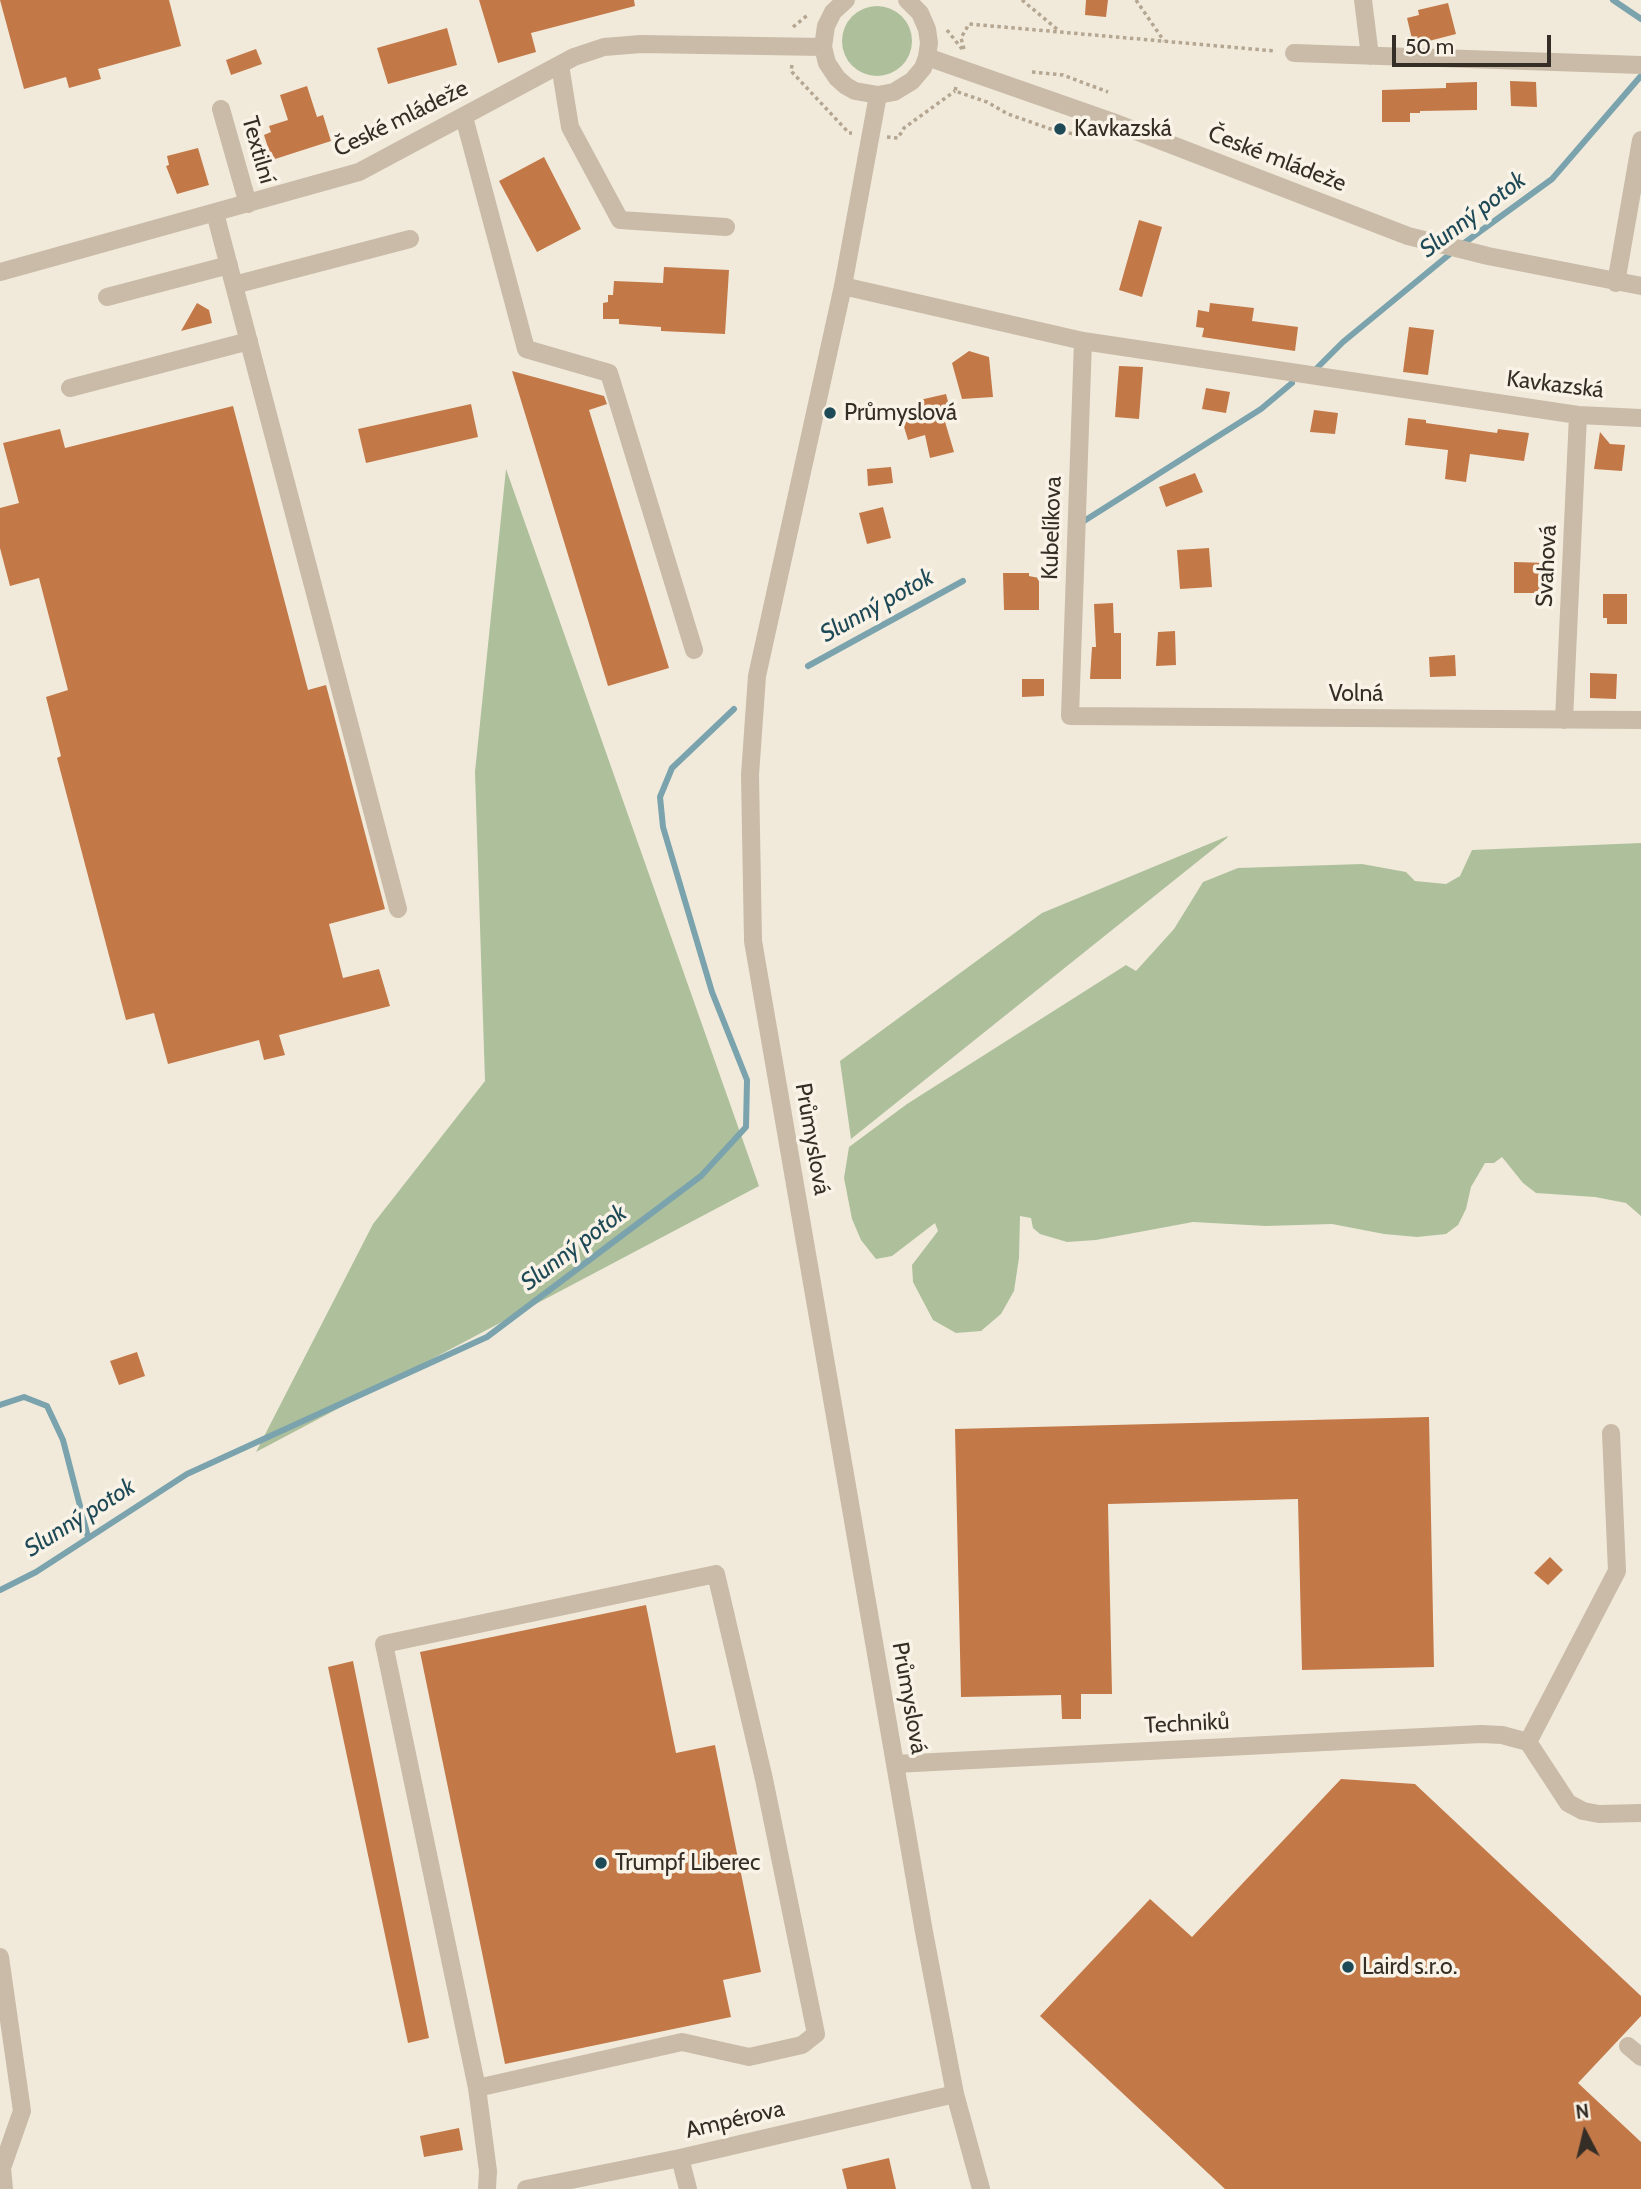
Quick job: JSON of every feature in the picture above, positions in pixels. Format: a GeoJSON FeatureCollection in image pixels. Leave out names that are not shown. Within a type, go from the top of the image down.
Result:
{"type":"FeatureCollection","features":[{"type":"Feature","properties":{"kind":"street"},"geometry":{"type":"LineString","coordinates":[[846,0],[833,12],[826,26],[824,47],[827,63],[837,78],[855,91],[878,95],[894,92],[912,81],[928,57],[928,29],[920,13],[907,0]]}},
{"type":"Feature","properties":{"kind":"street"},"geometry":{"type":"LineString","coordinates":[[1363,0],[1370,56]]}},
{"type":"Feature","properties":{"kind":"street","name":"České mládeže"},"geometry":{"type":"LineString","coordinates":[[0,272],[359,172],[560,65],[604,47],[641,44],[824,47]]}},
{"type":"Feature","properties":{"kind":"street"},"geometry":{"type":"LineString","coordinates":[[1294,53],[1641,65]]}},
{"type":"Feature","properties":{"kind":"street","name":"České mládeže"},"geometry":{"type":"LineString","coordinates":[[928,57],[1110,121],[1408,236],[1488,257],[1641,286]]}},
{"type":"Feature","properties":{"kind":"street"},"geometry":{"type":"LineString","coordinates":[[560,65],[570,127],[620,220],[726,228]]}},
{"type":"Feature","properties":{"kind":"street","name":"Průmyslová"},"geometry":{"type":"LineString","coordinates":[[878,95],[843,286],[757,676],[750,775],[753,941],[954,2094],[981,2189]]}},
{"type":"Feature","properties":{"kind":"street","name":"Textilní"},"geometry":{"type":"LineString","coordinates":[[221,109],[248,204]]}},
{"type":"Feature","properties":{"kind":"street"},"geometry":{"type":"LineString","coordinates":[[464,117],[526,349],[609,373],[694,650]]}},
{"type":"Feature","properties":{"kind":"street"},"geometry":{"type":"LineString","coordinates":[[1616,283],[1641,140]]}},
{"type":"Feature","properties":{"kind":"street"},"geometry":{"type":"LineString","coordinates":[[215,213],[398,909]]}},
{"type":"Feature","properties":{"kind":"street"},"geometry":{"type":"LineString","coordinates":[[234,285],[410,239]]}},
{"type":"Feature","properties":{"kind":"street"},"geometry":{"type":"LineString","coordinates":[[107,297],[229,265]]}},
{"type":"Feature","properties":{"kind":"street","name":"Kavkazská"},"geometry":{"type":"LineString","coordinates":[[843,286],[1083,341],[1578,415],[1641,418]]}},
{"type":"Feature","properties":{"kind":"street"},"geometry":{"type":"LineString","coordinates":[[70,388],[248,341]]}},
{"type":"Feature","properties":{"kind":"street","name":"Kubelíkova"},"geometry":{"type":"LineString","coordinates":[[1070,716],[1083,341]]}},
{"type":"Feature","properties":{"kind":"street","name":"Svahová"},"geometry":{"type":"LineString","coordinates":[[1564,720],[1578,415]]}},
{"type":"Feature","properties":{"kind":"street","name":"Volná"},"geometry":{"type":"LineString","coordinates":[[1070,716],[1641,720]]}},
{"type":"Feature","properties":{"kind":"street"},"geometry":{"type":"LineString","coordinates":[[1611,1433],[1617,1571],[1528,1742],[1568,1803],[1583,1811],[1599,1814],[1641,1813]]}},
{"type":"Feature","properties":{"kind":"street"},"geometry":{"type":"LineString","coordinates":[[477,2088],[682,2042],[749,2057],[802,2045],[816,2034],[764,1779],[716,1574],[384,1644],[477,2088],[488,2171],[487,2189]]}},
{"type":"Feature","properties":{"kind":"street","name":"Techniků"},"geometry":{"type":"LineString","coordinates":[[895,1764],[1481,1734],[1502,1735],[1528,1742]]}},
{"type":"Feature","properties":{"kind":"street"},"geometry":{"type":"LineString","coordinates":[[0,1957],[22,2111],[2,2168],[3,2187]]}},
{"type":"Feature","properties":{"kind":"street","name":"Ampérova"},"geometry":{"type":"LineString","coordinates":[[526,2189],[589,2183],[680,2158],[954,2094]]}},
{"type":"Feature","properties":{"kind":"street"},"geometry":{"type":"LineString","coordinates":[[680,2158],[688,2189]]}},
{"type":"Feature","properties":{"kind":"path"},"geometry":{"type":"LineString","coordinates":[[1021,0],[1060,31]]}},
{"type":"Feature","properties":{"kind":"path"},"geometry":{"type":"LineString","coordinates":[[1136,0],[1164,41]]}},
{"type":"Feature","properties":{"kind":"path"},"geometry":{"type":"LineString","coordinates":[[1025,71],[1063,75],[1108,92]]}},
{"type":"Feature","properties":{"kind":"green space"},"geometry":{"type":"Polygon","coordinates":[[[877,6],[896,12],[906,22],[912,41],[906,60],[896,70],[877,76],[858,70],[848,60],[842,41],[848,22],[858,12],[877,6]]]}},
{"type":"Feature","properties":{"kind":"green space"},"geometry":{"type":"Polygon","coordinates":[[[506,469],[759,1186],[256,1452],[373,1224],[485,1081],[475,772],[506,469]]]}},
{"type":"Feature","properties":{"kind":"green space"},"geometry":{"type":"Polygon","coordinates":[[[1228,836],[851,1139],[840,1061],[1042,913],[1228,836]]]}},
{"type":"Feature","properties":{"kind":"green space"},"geometry":{"type":"Polygon","coordinates":[[[1641,843],[1641,1216],[1626,1203],[1595,1197],[1536,1193],[1523,1183],[1502,1157],[1494,1163],[1485,1163],[1471,1187],[1466,1209],[1458,1225],[1446,1234],[1417,1237],[1332,1224],[1266,1226],[1193,1222],[1096,1240],[1067,1242],[1040,1234],[1033,1228],[1031,1218],[1020,1216],[1019,1258],[1014,1291],[1001,1314],[981,1331],[956,1333],[933,1320],[913,1282],[912,1265],[938,1231],[935,1223],[892,1256],[876,1259],[861,1240],[852,1219],[844,1178],[849,1147],[907,1104],[1126,965],[1136,971],[1174,929],[1203,882],[1238,868],[1362,864],[1406,872],[1415,881],[1446,884],[1460,876],[1472,850],[1641,843]]]}},
{"type":"Feature","properties":{"kind":"building"},"geometry":{"type":"Polygon","coordinates":[[[0,0],[169,0],[181,46],[98,69],[101,79],[69,88],[66,77],[24,89],[0,0]]]}},
{"type":"Feature","properties":{"kind":"building"},"geometry":{"type":"Polygon","coordinates":[[[479,0],[634,0],[635,6],[531,33],[536,52],[498,63],[479,0]]]}},
{"type":"Feature","properties":{"kind":"building"},"geometry":{"type":"Polygon","coordinates":[[[1086,0],[1108,0],[1106,17],[1085,15],[1086,0]]]}},
{"type":"Feature","properties":{"kind":"building"},"geometry":{"type":"Polygon","coordinates":[[[1448,3],[1456,34],[1425,42],[1424,37],[1412,39],[1407,18],[1419,15],[1418,10],[1448,3]]]}},
{"type":"Feature","properties":{"kind":"building"},"geometry":{"type":"Polygon","coordinates":[[[447,28],[457,65],[388,84],[377,48],[447,28]]]}},
{"type":"Feature","properties":{"kind":"building"},"geometry":{"type":"Polygon","coordinates":[[[256,49],[262,64],[231,75],[226,60],[256,49]]]}},
{"type":"Feature","properties":{"kind":"building"},"geometry":{"type":"Polygon","coordinates":[[[1510,81],[1536,82],[1537,107],[1511,106],[1510,81]]]}},
{"type":"Feature","properties":{"kind":"building"},"geometry":{"type":"Polygon","coordinates":[[[1477,82],[1477,110],[1420,111],[1410,113],[1410,122],[1382,122],[1382,90],[1446,88],[1446,83],[1477,82]]]}},
{"type":"Feature","properties":{"kind":"building"},"geometry":{"type":"Polygon","coordinates":[[[307,86],[317,117],[323,115],[331,141],[272,160],[264,135],[271,132],[269,126],[288,120],[280,95],[307,86]]]}},
{"type":"Feature","properties":{"kind":"building"},"geometry":{"type":"Polygon","coordinates":[[[198,148],[209,185],[177,194],[166,166],[169,165],[167,156],[198,148]]]}},
{"type":"Feature","properties":{"kind":"building"},"geometry":{"type":"Polygon","coordinates":[[[544,157],[581,229],[537,252],[499,181],[544,157]]]}},
{"type":"Feature","properties":{"kind":"building"},"geometry":{"type":"Polygon","coordinates":[[[1139,220],[1162,227],[1142,297],[1119,290],[1139,220]]]}},
{"type":"Feature","properties":{"kind":"building"},"geometry":{"type":"Polygon","coordinates":[[[664,267],[729,270],[725,334],[661,331],[661,327],[619,324],[619,319],[603,319],[603,303],[608,302],[608,295],[613,295],[614,281],[663,283],[664,267]]]}},
{"type":"Feature","properties":{"kind":"building"},"geometry":{"type":"Polygon","coordinates":[[[197,303],[209,310],[212,323],[181,331],[197,303]]]}},
{"type":"Feature","properties":{"kind":"building"},"geometry":{"type":"Polygon","coordinates":[[[1210,303],[1254,308],[1252,321],[1298,327],[1295,351],[1202,337],[1204,328],[1196,327],[1198,310],[1209,312],[1210,303]]]}},
{"type":"Feature","properties":{"kind":"building"},"geometry":{"type":"Polygon","coordinates":[[[1409,327],[1434,330],[1428,375],[1403,372],[1409,327]]]}},
{"type":"Feature","properties":{"kind":"building"},"geometry":{"type":"Polygon","coordinates":[[[969,351],[989,357],[993,397],[962,399],[952,363],[969,351]]]}},
{"type":"Feature","properties":{"kind":"building"},"geometry":{"type":"Polygon","coordinates":[[[1119,366],[1143,367],[1139,419],[1115,417],[1119,366]]]}},
{"type":"Feature","properties":{"kind":"building"},"geometry":{"type":"Polygon","coordinates":[[[512,371],[604,396],[607,404],[589,410],[669,668],[608,686],[512,371]]]}},
{"type":"Feature","properties":{"kind":"building"},"geometry":{"type":"Polygon","coordinates":[[[1206,388],[1230,392],[1226,413],[1202,409],[1206,388]]]}},
{"type":"Feature","properties":{"kind":"building"},"geometry":{"type":"Polygon","coordinates":[[[946,394],[951,413],[943,415],[954,452],[930,458],[925,435],[908,440],[901,417],[918,412],[915,401],[946,394]]]}},
{"type":"Feature","properties":{"kind":"building"},"geometry":{"type":"Polygon","coordinates":[[[471,404],[478,437],[366,463],[358,429],[471,404]]]}},
{"type":"Feature","properties":{"kind":"building"},"geometry":{"type":"Polygon","coordinates":[[[233,406],[308,690],[326,685],[385,909],[329,924],[343,978],[379,969],[390,1006],[279,1035],[285,1055],[264,1060],[259,1040],[168,1064],[154,1013],[126,1020],[57,758],[61,756],[46,697],[68,690],[39,578],[10,586],[0,548],[0,508],[19,503],[3,443],[60,429],[65,448],[233,406]]]}},
{"type":"Feature","properties":{"kind":"building"},"geometry":{"type":"Polygon","coordinates":[[[1314,410],[1338,413],[1335,434],[1310,432],[1314,410]]]}},
{"type":"Feature","properties":{"kind":"building"},"geometry":{"type":"Polygon","coordinates":[[[1408,418],[1497,433],[1498,429],[1529,433],[1524,461],[1470,454],[1466,482],[1445,479],[1448,450],[1405,445],[1408,418]]]}},
{"type":"Feature","properties":{"kind":"building"},"geometry":{"type":"Polygon","coordinates":[[[1600,432],[1610,444],[1625,445],[1622,471],[1594,469],[1600,432]]]}},
{"type":"Feature","properties":{"kind":"building"},"geometry":{"type":"Polygon","coordinates":[[[891,467],[893,483],[868,486],[867,469],[891,467]]]}},
{"type":"Feature","properties":{"kind":"building"},"geometry":{"type":"Polygon","coordinates":[[[1195,473],[1203,492],[1166,507],[1159,487],[1195,473]]]}},
{"type":"Feature","properties":{"kind":"building"},"geometry":{"type":"Polygon","coordinates":[[[883,507],[891,538],[867,544],[859,513],[883,507]]]}},
{"type":"Feature","properties":{"kind":"building"},"geometry":{"type":"Polygon","coordinates":[[[1209,548],[1212,587],[1180,589],[1177,550],[1209,548]]]}},
{"type":"Feature","properties":{"kind":"building"},"geometry":{"type":"Polygon","coordinates":[[[1514,562],[1548,563],[1547,593],[1514,593],[1514,562]]]}},
{"type":"Feature","properties":{"kind":"building"},"geometry":{"type":"Polygon","coordinates":[[[1003,573],[1029,573],[1029,576],[1039,578],[1039,610],[1004,610],[1003,573]]]}},
{"type":"Feature","properties":{"kind":"building"},"geometry":{"type":"Polygon","coordinates":[[[1603,594],[1627,594],[1627,624],[1607,624],[1607,618],[1603,618],[1603,594]]]}},
{"type":"Feature","properties":{"kind":"building"},"geometry":{"type":"Polygon","coordinates":[[[1113,603],[1114,633],[1121,633],[1121,679],[1090,679],[1092,647],[1096,647],[1094,604],[1113,603]]]}},
{"type":"Feature","properties":{"kind":"building"},"geometry":{"type":"Polygon","coordinates":[[[1175,631],[1176,665],[1156,666],[1158,632],[1175,631]]]}},
{"type":"Feature","properties":{"kind":"building"},"geometry":{"type":"Polygon","coordinates":[[[1455,655],[1456,676],[1430,677],[1429,657],[1455,655]]]}},
{"type":"Feature","properties":{"kind":"building"},"geometry":{"type":"Polygon","coordinates":[[[1590,673],[1617,674],[1616,699],[1590,698],[1590,673]]]}},
{"type":"Feature","properties":{"kind":"building"},"geometry":{"type":"Polygon","coordinates":[[[1022,679],[1044,679],[1044,696],[1022,697],[1022,679]]]}},
{"type":"Feature","properties":{"kind":"building"},"geometry":{"type":"Polygon","coordinates":[[[137,1352],[145,1376],[119,1385],[110,1361],[137,1352]]]}},
{"type":"Feature","properties":{"kind":"building"},"geometry":{"type":"Polygon","coordinates":[[[1429,1417],[1434,1667],[1302,1670],[1298,1499],[1108,1504],[1112,1694],[1081,1694],[1081,1719],[1062,1719],[1061,1695],[961,1697],[955,1429],[1429,1417]]]}},
{"type":"Feature","properties":{"kind":"building"},"geometry":{"type":"Polygon","coordinates":[[[1550,1557],[1563,1570],[1548,1585],[1534,1573],[1550,1557]]]}},
{"type":"Feature","properties":{"kind":"building","name":"Trumpf Liberec"},"geometry":{"type":"Polygon","coordinates":[[[646,1605],[676,1753],[715,1745],[761,1972],[723,1980],[731,2017],[505,2064],[420,1652],[646,1605]]]}},
{"type":"Feature","properties":{"kind":"building"},"geometry":{"type":"Polygon","coordinates":[[[353,1661],[429,2038],[408,2043],[328,1667],[353,1661]]]}},
{"type":"Feature","properties":{"kind":"building","name":"Laird s.r.o."},"geometry":{"type":"Polygon","coordinates":[[[1341,1779],[1415,1784],[1641,1996],[1641,2016],[1578,2083],[1641,2142],[1641,2189],[1225,2189],[1040,2016],[1150,1899],[1192,1937],[1341,1779]]]}},
{"type":"Feature","properties":{"kind":"building"},"geometry":{"type":"Polygon","coordinates":[[[459,2128],[463,2150],[424,2157],[420,2136],[459,2128]]]}},
{"type":"Feature","properties":{"kind":"building"},"geometry":{"type":"Polygon","coordinates":[[[889,2158],[896,2189],[847,2189],[842,2169],[889,2158]]]}},
{"type":"Feature","properties":{"kind":"waterway"},"geometry":{"type":"LineString","coordinates":[[1613,0],[1641,19]]}},
{"type":"Feature","properties":{"kind":"waterway","name":"Slunný potok"},"geometry":{"type":"LineString","coordinates":[[1316,369],[1343,342],[1456,249],[1552,179],[1640,77]]}},
{"type":"Feature","properties":{"kind":"waterway","name":"Slunný potok"},"geometry":{"type":"LineString","coordinates":[[1084,521],[1261,409],[1292,383]]}},
{"type":"Feature","properties":{"kind":"waterway","name":"Slunný potok"},"geometry":{"type":"LineString","coordinates":[[808,666],[963,581]]}},
{"type":"Feature","properties":{"kind":"waterway","name":"Slunný potok"},"geometry":{"type":"LineString","coordinates":[[0,1590],[36,1572],[187,1474],[487,1337],[701,1176],[746,1127],[747,1080],[712,992],[663,827],[660,797],[672,768],[734,709]]}},
{"type":"Feature","properties":{"kind":"waterway"},"geometry":{"type":"LineString","coordinates":[[0,1405],[24,1397],[47,1406],[63,1440],[88,1537]]}},
{"type":"Feature","properties":{"kind":"place","name":"Kavkazská"},"geometry":{"type":"Point","coordinates":[1060,129]}},
{"type":"Feature","properties":{"kind":"place","name":"Průmyslová"},"geometry":{"type":"Point","coordinates":[830,413]}},
{"type":"Feature","properties":{"kind":"place","name":"Trumpf Liberec"},"geometry":{"type":"Point","coordinates":[601,1863]}},
{"type":"Feature","properties":{"kind":"place","name":"Laird s.r.o."},"geometry":{"type":"Point","coordinates":[1348,1967]}}]}
